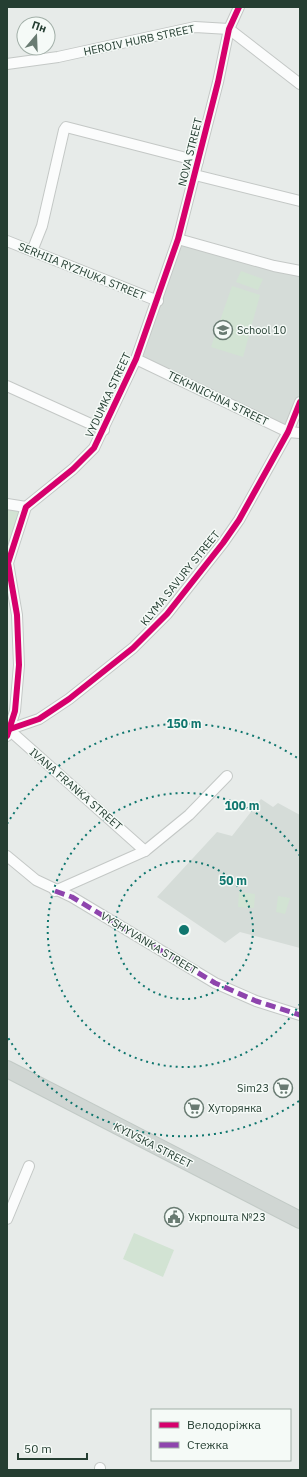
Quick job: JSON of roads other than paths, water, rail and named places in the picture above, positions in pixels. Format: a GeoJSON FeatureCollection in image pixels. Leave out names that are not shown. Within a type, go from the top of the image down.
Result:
{"type":"FeatureCollection","features":[{"type":"Feature","properties":{"kind":"main road","name":"KYIVSKA STREET"},"geometry":{"type":"LineString","coordinates":[[7,1069],[300,1220]]}},
{"type":"Feature","properties":{"kind":"street","name":"NOVA STREET"},"geometry":{"type":"LineString","coordinates":[[158,301],[178,239],[195,175],[218,82],[229,29],[239,7]]}},
{"type":"Feature","properties":{"kind":"street","name":"HEROIV HURB STREET"},"geometry":{"type":"LineString","coordinates":[[7,64],[65,56],[195,27],[229,29]]}},
{"type":"Feature","properties":{"kind":"street"},"geometry":{"type":"LineString","coordinates":[[229,29],[300,84]]}},
{"type":"Feature","properties":{"kind":"street"},"geometry":{"type":"LineString","coordinates":[[32,251],[42,226],[64,130],[66,127],[198,161]]}},
{"type":"Feature","properties":{"kind":"street"},"geometry":{"type":"LineString","coordinates":[[195,175],[300,201]]}},
{"type":"Feature","properties":{"kind":"street"},"geometry":{"type":"LineString","coordinates":[[178,239],[274,266],[300,271]]}},
{"type":"Feature","properties":{"kind":"street","name":"SERHIIA RYZHUKA STREET"},"geometry":{"type":"LineString","coordinates":[[7,241],[158,301]]}},
{"type":"Feature","properties":{"kind":"street","name":"VYDUMKA STREET"},"geometry":{"type":"LineString","coordinates":[[26,507],[73,469],[94,448],[104,430],[136,359],[158,301]]}},
{"type":"Feature","properties":{"kind":"street","name":"TEKHNICHNA STREET"},"geometry":{"type":"LineString","coordinates":[[136,359],[288,432],[300,433]]}},
{"type":"Feature","properties":{"kind":"street"},"geometry":{"type":"LineString","coordinates":[[7,386],[104,430]]}},
{"type":"Feature","properties":{"kind":"street","name":"KLYMA SAVURY STREET"},"geometry":{"type":"LineString","coordinates":[[8,731],[39,719],[69,698],[133,648],[162,619],[223,543],[239,520],[288,432],[300,402]]}},
{"type":"Feature","properties":{"kind":"street"},"geometry":{"type":"LineString","coordinates":[[7,504],[26,507],[7,562],[17,615],[19,642],[15,711],[8,731]]}},
{"type":"Feature","properties":{"kind":"street","name":"IVANA FRANKA STREET"},"geometry":{"type":"LineString","coordinates":[[8,731],[145,851]]}},
{"type":"Feature","properties":{"kind":"street"},"geometry":{"type":"LineString","coordinates":[[56,890],[145,851],[184,819],[227,776]]}},
{"type":"Feature","properties":{"kind":"street","name":"VYSHYVANKA STREET"},"geometry":{"type":"LineString","coordinates":[[7,856],[36,880],[72,897],[215,983],[256,1001],[300,1015]]}},
{"type":"Feature","properties":{"kind":"street"},"geometry":{"type":"LineString","coordinates":[[7,1219],[29,1166]]}},
{"type":"Feature","properties":{"kind":"place","name":"School 10"},"geometry":{"type":"Point","coordinates":[223,330]}},
{"type":"Feature","properties":{"kind":"place","name":"Sim23"},"geometry":{"type":"Point","coordinates":[283,1088]}},
{"type":"Feature","properties":{"kind":"place","name":"Хуторянка"},"geometry":{"type":"Point","coordinates":[194,1108]}},
{"type":"Feature","properties":{"kind":"place","name":"Укрпошта №23"},"geometry":{"type":"Point","coordinates":[174,1217]}}]}
